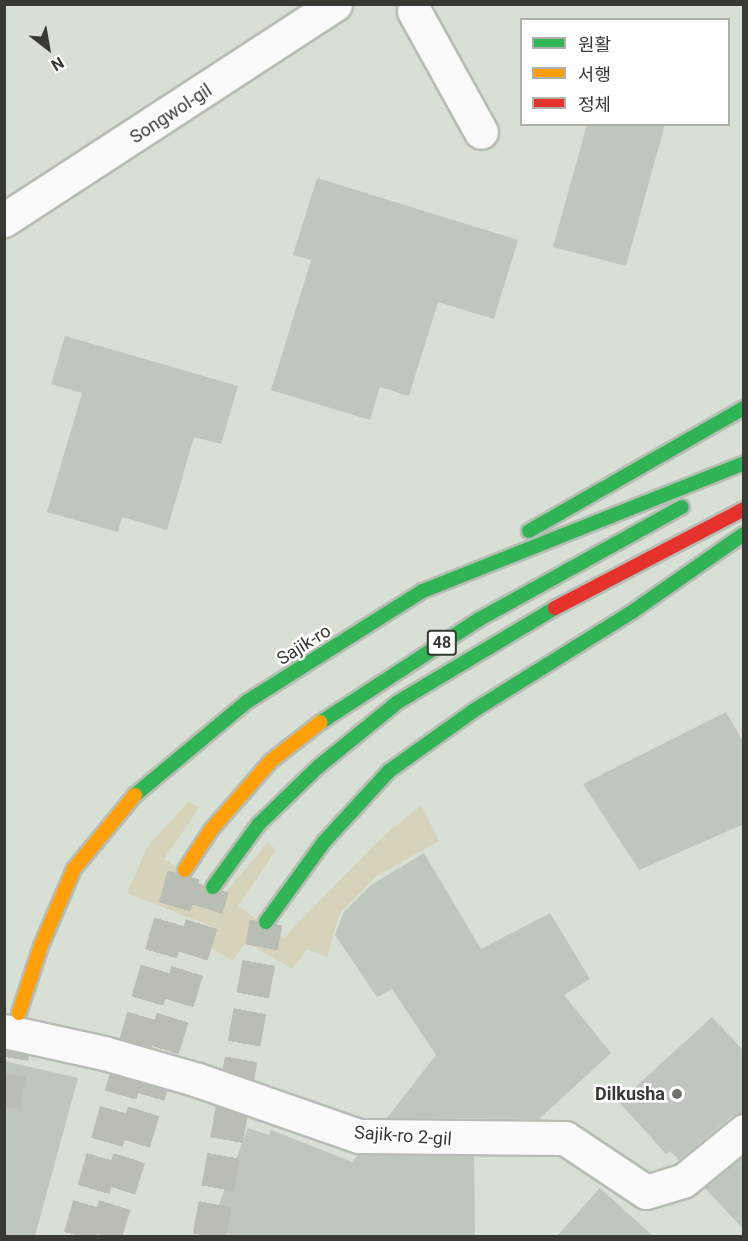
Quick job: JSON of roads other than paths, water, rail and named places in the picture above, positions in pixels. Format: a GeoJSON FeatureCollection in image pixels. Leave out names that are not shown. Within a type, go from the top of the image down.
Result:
{"type":"FeatureCollection","features":[{"type":"Feature","properties":{"kind":"main road"},"geometry":{"type":"LineString","coordinates":[[423,591],[744,408]]}},
{"type":"Feature","properties":{"kind":"main road","name":"Sajik-ro"},"geometry":{"type":"LineString","coordinates":[[12,1022],[74,869],[124,805],[248,701],[423,591],[744,463]]}},
{"type":"Feature","properties":{"kind":"main road","name":"48"},"geometry":{"type":"LineString","coordinates":[[185,870],[211,830],[264,769],[313,727],[478,620],[744,473]]}},
{"type":"Feature","properties":{"kind":"main road","name":"48"},"geometry":{"type":"LineString","coordinates":[[213,887],[259,824],[318,767],[398,702],[592,586],[744,509]]}},
{"type":"Feature","properties":{"kind":"main road"},"geometry":{"type":"LineString","coordinates":[[266,922],[324,842],[389,771],[473,711],[632,612],[744,534]]}},
{"type":"Feature","properties":{"kind":"main road"},"geometry":{"type":"LineString","coordinates":[[632,612],[733,561]]}},
{"type":"Feature","properties":{"kind":"street","name":"Songwol-gil"},"geometry":{"type":"LineString","coordinates":[[4,220],[335,4]]}},
{"type":"Feature","properties":{"kind":"street"},"geometry":{"type":"LineString","coordinates":[[414,11],[481,132]]}},
{"type":"Feature","properties":{"kind":"street","name":"Sajik-ro 2-gil"},"geometry":{"type":"LineString","coordinates":[[12,1022],[104,1053],[188,1077],[358,1136],[565,1138],[646,1192],[683,1181],[744,1131]]}},
{"type":"Feature","properties":{"kind":"tunnel"},"geometry":{"type":"LineString","coordinates":[[80,1236],[185,870]]}},
{"type":"Feature","properties":{"kind":"tunnel"},"geometry":{"type":"LineString","coordinates":[[105,1236],[213,887]]}},
{"type":"Feature","properties":{"kind":"tunnel"},"geometry":{"type":"LineString","coordinates":[[209,1236],[266,922]]}},
{"type":"Feature","properties":{"kind":"tunnel"},"geometry":{"type":"LineString","coordinates":[[4,1106],[19,1013]]}},
{"type":"Feature","properties":{"kind":"place","name":"Dilkusha"},"geometry":{"type":"Point","coordinates":[677,1094]}}]}
